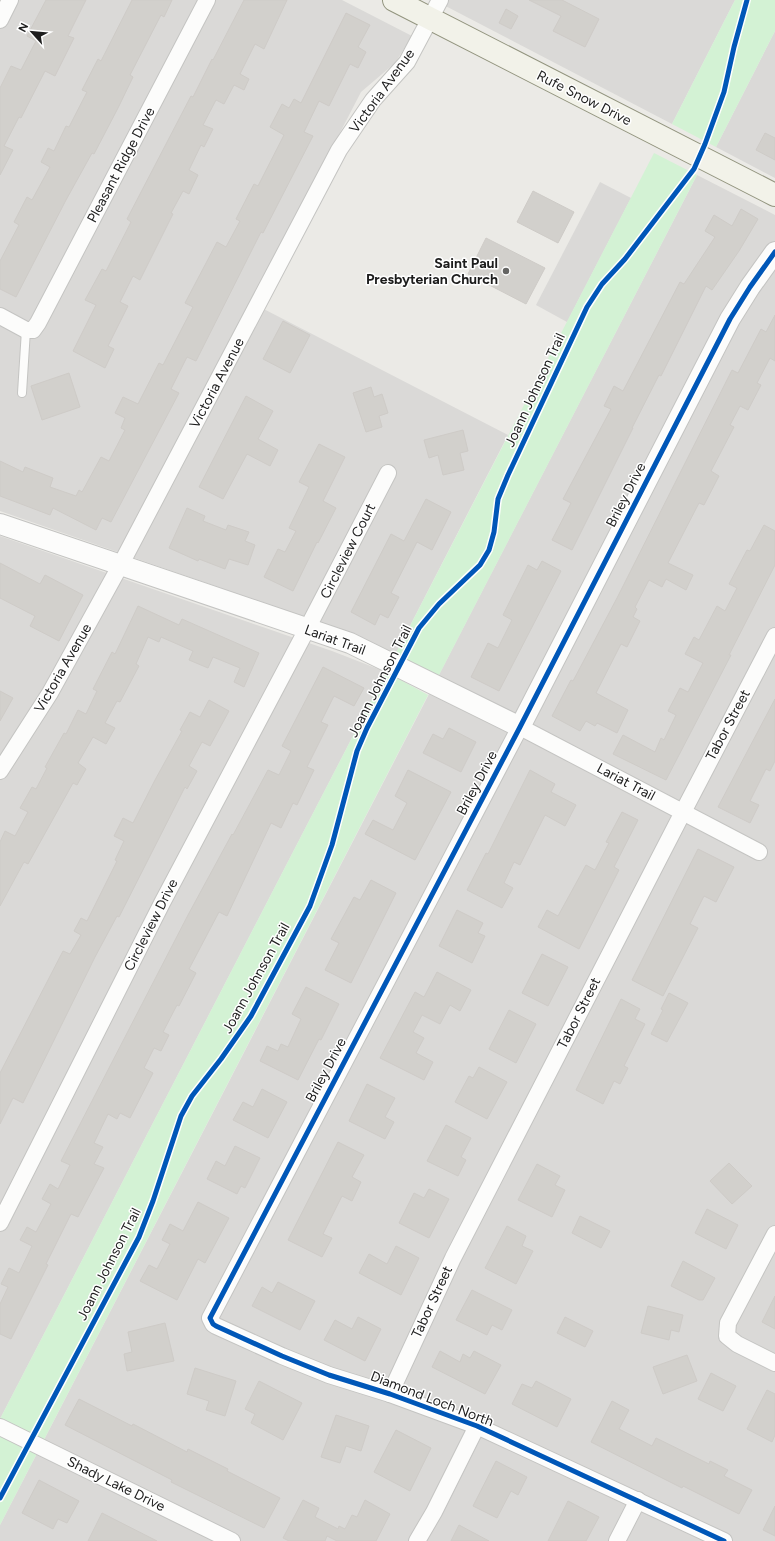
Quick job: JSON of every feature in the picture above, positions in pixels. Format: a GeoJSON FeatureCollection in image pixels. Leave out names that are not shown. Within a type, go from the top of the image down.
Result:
{"type":"FeatureCollection","features":[{"type":"Feature","properties":{"kind":"main road","name":"Rufe Snow Drive"},"geometry":{"type":"LineString","coordinates":[[394,0],[435,9],[775,195]]}},
{"type":"Feature","properties":{"kind":"street"},"geometry":{"type":"LineString","coordinates":[[0,20],[10,0]]}},
{"type":"Feature","properties":{"kind":"street","name":"Pleasant Ridge Drive"},"geometry":{"type":"LineString","coordinates":[[30,330],[42,316],[207,0]]}},
{"type":"Feature","properties":{"kind":"street","name":"Victoria Avenue"},"geometry":{"type":"LineString","coordinates":[[0,771],[50,694],[120,566],[339,150],[373,100],[407,62],[435,9]]}},
{"type":"Feature","properties":{"kind":"street","name":"Briley Drive"},"geometry":{"type":"LineString","coordinates":[[216,1326],[212,1324],[210,1318],[520,727],[730,319],[750,287],[775,252]]}},
{"type":"Feature","properties":{"kind":"street"},"geometry":{"type":"LineString","coordinates":[[0,316],[30,330]]}},
{"type":"Feature","properties":{"kind":"street","name":"Circleview Court"},"geometry":{"type":"LineString","coordinates":[[307,629],[388,473]]}},
{"type":"Feature","properties":{"kind":"street","name":"Lariat Trail"},"geometry":{"type":"LineString","coordinates":[[0,524],[350,643],[520,727],[759,852]]}},
{"type":"Feature","properties":{"kind":"street","name":"Circleview Drive"},"geometry":{"type":"LineString","coordinates":[[1,1217],[162,903],[307,629]]}},
{"type":"Feature","properties":{"kind":"street","name":"Tabor Street"},"geometry":{"type":"LineString","coordinates":[[390,1394],[453,1258],[775,636]]}},
{"type":"Feature","properties":{"kind":"street"},"geometry":{"type":"LineString","coordinates":[[775,1234],[728,1323],[727,1336],[738,1344],[775,1363]]}},
{"type":"Feature","properties":{"kind":"street","name":"Diamond Loch North"},"geometry":{"type":"LineString","coordinates":[[216,1326],[282,1356],[322,1372],[390,1394],[477,1426],[724,1541]]}},
{"type":"Feature","properties":{"kind":"street"},"geometry":{"type":"LineString","coordinates":[[417,1541],[434,1512],[477,1426]]}},
{"type":"Feature","properties":{"kind":"street","name":"Shady Lake Drive"},"geometry":{"type":"LineString","coordinates":[[0,1427],[232,1541]]}},
{"type":"Feature","properties":{"kind":"street"},"geometry":{"type":"LineString","coordinates":[[617,1541],[638,1500]]}},
{"type":"Feature","properties":{"kind":"lane"},"geometry":{"type":"LineString","coordinates":[[22,393],[30,330]]}},
{"type":"Feature","properties":{"kind":"shaded area"},"geometry":{"type":"Polygon","coordinates":[[[0,0],[342,0],[412,36],[395,63],[361,92],[252,303],[508,435],[395,655],[353,634],[0,511],[0,0]]]}},
{"type":"Feature","properties":{"kind":"shaded area"},"geometry":{"type":"Polygon","coordinates":[[[434,0],[735,0],[672,124],[434,0]]]}},
{"type":"Feature","properties":{"kind":"shaded area"},"geometry":{"type":"Polygon","coordinates":[[[775,31],[775,178],[716,147],[775,31]]]}},
{"type":"Feature","properties":{"kind":"shaded area"},"geometry":{"type":"Polygon","coordinates":[[[697,175],[775,215],[775,1541],[0,1541],[0,1525],[697,175]]]}},
{"type":"Feature","properties":{"kind":"shaded area"},"geometry":{"type":"Polygon","coordinates":[[[600,182],[631,198],[567,322],[536,305],[600,182]]]}},
{"type":"Feature","properties":{"kind":"shaded area"},"geometry":{"type":"Polygon","coordinates":[[[0,536],[332,651],[386,672],[0,1419],[0,536]]]}},
{"type":"Feature","properties":{"kind":"green space"},"geometry":{"type":"Polygon","coordinates":[[[735,0],[775,0],[775,31],[716,147],[672,124],[735,0]]]}},
{"type":"Feature","properties":{"kind":"green space"},"geometry":{"type":"Polygon","coordinates":[[[654,153],[697,175],[438,677],[395,655],[654,153]]]}},
{"type":"Feature","properties":{"kind":"green space"},"geometry":{"type":"Polygon","coordinates":[[[386,672],[428,695],[0,1525],[0,1419],[386,672]]]}},
{"type":"Feature","properties":{"kind":"building"},"geometry":{"type":"Polygon","coordinates":[[[46,0],[86,0],[68,36],[74,38],[55,76],[45,71],[21,118],[19,117],[4,146],[13,150],[0,175],[0,88],[11,66],[21,70],[36,41],[27,36],[46,0]]]}},
{"type":"Feature","properties":{"kind":"building"},"geometry":{"type":"Polygon","coordinates":[[[132,0],[172,0],[164,17],[161,15],[130,75],[133,77],[118,108],[94,154],[92,153],[66,200],[16,297],[0,289],[0,261],[19,225],[14,222],[27,197],[32,200],[50,167],[41,162],[48,148],[54,151],[66,126],[69,127],[87,92],[82,90],[98,59],[101,61],[132,0]]]}},
{"type":"Feature","properties":{"kind":"building"},"geometry":{"type":"Polygon","coordinates":[[[244,0],[287,0],[264,49],[255,44],[240,74],[249,79],[244,90],[234,85],[224,104],[216,100],[203,125],[213,129],[204,147],[201,145],[189,170],[198,175],[189,194],[183,191],[171,213],[173,214],[140,280],[133,276],[120,302],[128,306],[108,346],[114,349],[105,368],[73,351],[96,305],[85,300],[102,269],[106,271],[131,222],[127,219],[191,96],[193,97],[244,0]]]}},
{"type":"Feature","properties":{"kind":"building"},"geometry":{"type":"Polygon","coordinates":[[[529,0],[562,0],[599,19],[585,47],[553,31],[561,16],[529,0]]]}},
{"type":"Feature","properties":{"kind":"building"},"geometry":{"type":"Polygon","coordinates":[[[506,9],[518,16],[511,29],[499,23],[506,9]]]}},
{"type":"Feature","properties":{"kind":"building"},"geometry":{"type":"Polygon","coordinates":[[[346,13],[370,25],[358,47],[366,52],[358,68],[350,64],[329,106],[319,101],[304,132],[313,136],[263,233],[261,232],[196,361],[187,357],[171,389],[179,393],[111,522],[102,518],[96,530],[53,508],[50,515],[0,496],[0,461],[23,472],[25,467],[53,478],[50,487],[76,496],[79,490],[82,492],[101,457],[109,461],[125,430],[121,428],[125,418],[115,413],[123,397],[138,404],[159,363],[163,365],[193,307],[185,303],[217,242],[226,247],[240,221],[236,219],[254,184],[258,186],[284,135],[270,127],[282,104],[289,108],[294,99],[301,103],[346,13]]]}},
{"type":"Feature","properties":{"kind":"building"},"geometry":{"type":"Polygon","coordinates":[[[765,133],[775,138],[775,160],[756,150],[765,133]]]}},
{"type":"Feature","properties":{"kind":"building"},"geometry":{"type":"Polygon","coordinates":[[[533,191],[574,212],[558,243],[517,222],[533,191]]]}},
{"type":"Feature","properties":{"kind":"building"},"geometry":{"type":"Polygon","coordinates":[[[741,209],[758,219],[739,251],[712,290],[706,286],[661,376],[659,375],[632,428],[572,550],[552,540],[571,503],[563,499],[611,409],[604,406],[614,386],[623,391],[680,282],[684,284],[715,237],[705,231],[714,215],[732,226],[741,209]]]}},
{"type":"Feature","properties":{"kind":"building","name":"Saint Paul Presbyterian Church"},"geometry":{"type":"Polygon","coordinates":[[[486,238],[545,268],[526,304],[468,274],[486,238]]]}},
{"type":"Feature","properties":{"kind":"building"},"geometry":{"type":"Polygon","coordinates":[[[775,315],[775,361],[770,358],[757,383],[761,385],[748,410],[740,406],[730,425],[734,427],[711,471],[719,476],[704,505],[699,503],[668,563],[693,575],[686,590],[666,579],[662,587],[649,580],[635,607],[637,609],[633,617],[640,621],[627,647],[621,644],[596,693],[628,710],[617,733],[597,723],[595,726],[586,721],[580,731],[552,716],[571,680],[573,681],[617,598],[732,370],[738,373],[761,329],[766,332],[775,315]]]}},
{"type":"Feature","properties":{"kind":"building"},"geometry":{"type":"Polygon","coordinates":[[[283,321],[310,335],[290,373],[263,359],[283,321]]]}},
{"type":"Feature","properties":{"kind":"building"},"geometry":{"type":"Polygon","coordinates":[[[69,373],[80,407],[42,420],[31,386],[69,373]]]}},
{"type":"Feature","properties":{"kind":"building"},"geometry":{"type":"Polygon","coordinates":[[[371,387],[374,397],[382,394],[388,413],[379,416],[382,427],[366,432],[353,393],[371,387]]]}},
{"type":"Feature","properties":{"kind":"building"},"geometry":{"type":"Polygon","coordinates":[[[246,396],[273,411],[258,439],[278,450],[270,466],[247,454],[223,499],[199,487],[246,396]]]}},
{"type":"Feature","properties":{"kind":"building"},"geometry":{"type":"Polygon","coordinates":[[[463,430],[468,451],[460,453],[464,470],[443,475],[438,455],[429,458],[424,440],[463,430]]]}},
{"type":"Feature","properties":{"kind":"building"},"geometry":{"type":"Polygon","coordinates":[[[319,444],[345,457],[323,501],[336,508],[318,543],[317,542],[293,591],[264,577],[278,549],[285,552],[296,531],[289,528],[309,487],[299,482],[319,444]]]}},
{"type":"Feature","properties":{"kind":"building"},"geometry":{"type":"Polygon","coordinates":[[[426,499],[451,512],[432,550],[417,542],[391,593],[399,597],[388,618],[380,614],[375,625],[351,612],[391,534],[404,541],[426,499]]]}},
{"type":"Feature","properties":{"kind":"building"},"geometry":{"type":"Polygon","coordinates":[[[187,508],[205,516],[203,521],[226,530],[228,525],[249,532],[245,541],[255,545],[248,565],[229,559],[225,569],[199,559],[198,561],[169,548],[187,508]]]}},
{"type":"Feature","properties":{"kind":"building"},"geometry":{"type":"Polygon","coordinates":[[[764,525],[775,531],[775,565],[729,655],[731,655],[666,780],[613,754],[623,735],[655,752],[661,738],[664,740],[676,715],[668,711],[680,688],[688,692],[703,663],[685,654],[694,637],[699,640],[717,606],[725,611],[737,588],[729,584],[747,550],[750,551],[764,525]]]}},
{"type":"Feature","properties":{"kind":"building"},"geometry":{"type":"Polygon","coordinates":[[[542,561],[561,571],[499,691],[471,677],[488,643],[498,648],[512,620],[503,615],[528,565],[537,570],[542,561]]]}},
{"type":"Feature","properties":{"kind":"building"},"geometry":{"type":"Polygon","coordinates":[[[0,563],[40,584],[45,575],[83,595],[59,641],[30,626],[35,616],[0,598],[0,563]]]}},
{"type":"Feature","properties":{"kind":"building"},"geometry":{"type":"Polygon","coordinates":[[[138,606],[179,625],[182,619],[259,653],[244,687],[234,682],[240,668],[213,657],[208,668],[189,660],[193,651],[161,637],[159,642],[148,637],[136,664],[139,666],[120,702],[117,701],[105,723],[115,728],[106,744],[93,737],[78,763],[86,769],[77,785],[73,783],[28,864],[24,862],[0,906],[0,842],[5,831],[15,836],[28,812],[20,808],[32,787],[36,789],[47,768],[45,767],[64,733],[66,734],[78,710],[86,714],[97,691],[93,689],[112,652],[115,654],[138,606]]]}},
{"type":"Feature","properties":{"kind":"building"},"geometry":{"type":"Polygon","coordinates":[[[323,667],[364,688],[354,706],[334,696],[321,722],[328,725],[307,767],[314,770],[297,805],[293,803],[281,828],[271,823],[227,916],[219,912],[189,969],[196,973],[179,1006],[177,1005],[163,1032],[169,1035],[161,1051],[154,1048],[144,1068],[153,1073],[130,1118],[120,1113],[117,1119],[108,1114],[94,1143],[103,1147],[94,1164],[104,1168],[78,1217],[71,1214],[46,1264],[48,1265],[11,1339],[0,1334],[0,1304],[8,1287],[1,1284],[9,1268],[19,1273],[32,1246],[20,1240],[27,1227],[36,1232],[51,1204],[42,1199],[50,1184],[58,1189],[70,1165],[61,1161],[188,915],[232,834],[233,835],[268,770],[279,775],[291,751],[282,746],[323,667]]]}},
{"type":"Feature","properties":{"kind":"building"},"geometry":{"type":"Polygon","coordinates":[[[0,691],[13,698],[0,721],[0,691]]]}},
{"type":"Feature","properties":{"kind":"building"},"geometry":{"type":"Polygon","coordinates":[[[775,699],[775,761],[770,771],[766,769],[750,801],[759,805],[750,823],[718,807],[775,699]]]}},
{"type":"Feature","properties":{"kind":"building"},"geometry":{"type":"Polygon","coordinates":[[[209,700],[229,711],[210,746],[202,742],[189,766],[197,771],[187,789],[185,787],[119,917],[117,916],[95,957],[23,1103],[13,1098],[0,1124],[0,1073],[63,951],[70,954],[81,935],[74,931],[81,918],[87,921],[117,861],[115,860],[124,841],[114,836],[123,818],[133,823],[182,731],[180,730],[190,712],[200,717],[209,700]]]}},
{"type":"Feature","properties":{"kind":"building"},"geometry":{"type":"Polygon","coordinates":[[[449,728],[476,742],[461,772],[423,753],[433,734],[443,739],[449,728]]]}},
{"type":"Feature","properties":{"kind":"building"},"geometry":{"type":"Polygon","coordinates":[[[408,770],[451,792],[415,860],[365,834],[373,820],[393,830],[407,803],[395,796],[408,770]]]}},
{"type":"Feature","properties":{"kind":"building"},"geometry":{"type":"Polygon","coordinates":[[[530,770],[555,784],[551,792],[576,805],[565,826],[545,815],[520,865],[514,862],[504,883],[513,888],[502,908],[467,890],[486,853],[488,854],[530,770]]]}},
{"type":"Feature","properties":{"kind":"building"},"geometry":{"type":"Polygon","coordinates":[[[622,812],[638,820],[614,867],[619,870],[579,949],[538,927],[547,910],[558,916],[586,865],[595,870],[609,843],[606,842],[622,812]]]}},
{"type":"Feature","properties":{"kind":"building"},"geometry":{"type":"Polygon","coordinates":[[[698,849],[734,867],[716,902],[704,896],[690,924],[698,928],[663,996],[632,980],[698,849]]]}},
{"type":"Feature","properties":{"kind":"building"},"geometry":{"type":"Polygon","coordinates":[[[371,880],[396,893],[351,983],[325,970],[339,943],[331,939],[354,897],[360,900],[371,880]]]}},
{"type":"Feature","properties":{"kind":"building"},"geometry":{"type":"Polygon","coordinates":[[[457,910],[483,923],[478,933],[485,936],[472,963],[439,946],[457,910]]]}},
{"type":"Feature","properties":{"kind":"building"},"geometry":{"type":"Polygon","coordinates":[[[542,954],[568,967],[548,1006],[522,993],[542,954]]]}},
{"type":"Feature","properties":{"kind":"building"},"geometry":{"type":"Polygon","coordinates":[[[437,972],[471,990],[460,1011],[450,1005],[440,1024],[422,1015],[413,1032],[424,1038],[416,1053],[433,1062],[424,1080],[380,1058],[415,992],[424,997],[437,972]]]}},
{"type":"Feature","properties":{"kind":"building"},"geometry":{"type":"Polygon","coordinates":[[[306,987],[339,1004],[321,1040],[319,1039],[298,1080],[260,1061],[267,1046],[278,1051],[281,1044],[288,1047],[301,1019],[292,1014],[306,987]]]}},
{"type":"Feature","properties":{"kind":"building"},"geometry":{"type":"Polygon","coordinates":[[[669,993],[688,1003],[667,1042],[651,1034],[663,1010],[661,1009],[669,993]]]}},
{"type":"Feature","properties":{"kind":"building"},"geometry":{"type":"Polygon","coordinates":[[[621,999],[640,1009],[635,1019],[645,1024],[624,1066],[628,1068],[620,1084],[614,1081],[603,1104],[576,1090],[621,999]]]}},
{"type":"Feature","properties":{"kind":"building"},"geometry":{"type":"Polygon","coordinates":[[[509,1010],[536,1024],[516,1063],[489,1049],[509,1010]]]}},
{"type":"Feature","properties":{"kind":"building"},"geometry":{"type":"Polygon","coordinates":[[[479,1067],[507,1082],[487,1119],[455,1102],[469,1076],[473,1078],[479,1067]]]}},
{"type":"Feature","properties":{"kind":"building"},"geometry":{"type":"Polygon","coordinates":[[[367,1084],[395,1098],[385,1117],[394,1122],[385,1139],[349,1121],[367,1084]]]}},
{"type":"Feature","properties":{"kind":"building"},"geometry":{"type":"Polygon","coordinates":[[[262,1089],[287,1102],[268,1138],[233,1120],[243,1102],[253,1107],[262,1089]]]}},
{"type":"Feature","properties":{"kind":"building"},"geometry":{"type":"Polygon","coordinates":[[[446,1125],[471,1138],[461,1157],[466,1160],[458,1176],[427,1161],[446,1125]]]}},
{"type":"Feature","properties":{"kind":"building"},"geometry":{"type":"Polygon","coordinates":[[[338,1142],[364,1155],[352,1177],[361,1182],[352,1201],[342,1196],[323,1234],[332,1238],[322,1257],[288,1240],[338,1142]]]}},
{"type":"Feature","properties":{"kind":"building"},"geometry":{"type":"Polygon","coordinates":[[[235,1146],[260,1158],[245,1188],[241,1186],[237,1194],[207,1179],[216,1161],[225,1166],[235,1146]]]}},
{"type":"Feature","properties":{"kind":"building"},"geometry":{"type":"Polygon","coordinates":[[[729,1163],[752,1186],[732,1204],[710,1181],[729,1163]]]}},
{"type":"Feature","properties":{"kind":"building"},"geometry":{"type":"Polygon","coordinates":[[[537,1164],[560,1176],[555,1185],[565,1190],[552,1217],[518,1200],[537,1164]]]}},
{"type":"Feature","properties":{"kind":"building"},"geometry":{"type":"Polygon","coordinates":[[[429,1189],[449,1199],[429,1238],[399,1223],[414,1193],[424,1198],[429,1189]]]}},
{"type":"Feature","properties":{"kind":"building"},"geometry":{"type":"Polygon","coordinates":[[[198,1202],[229,1218],[205,1263],[198,1259],[177,1300],[140,1281],[149,1265],[157,1269],[170,1244],[162,1240],[170,1224],[183,1231],[198,1202]]]}},
{"type":"Feature","properties":{"kind":"building"},"geometry":{"type":"Polygon","coordinates":[[[707,1209],[738,1225],[726,1249],[695,1233],[707,1209]]]}},
{"type":"Feature","properties":{"kind":"building"},"geometry":{"type":"Polygon","coordinates":[[[580,1216],[610,1231],[601,1248],[572,1233],[580,1216]]]}},
{"type":"Feature","properties":{"kind":"building"},"geometry":{"type":"Polygon","coordinates":[[[507,1226],[526,1236],[522,1246],[533,1251],[516,1284],[485,1268],[507,1226]]]}},
{"type":"Feature","properties":{"kind":"building"},"geometry":{"type":"Polygon","coordinates":[[[396,1246],[419,1258],[401,1295],[359,1273],[369,1254],[387,1264],[396,1246]]]}},
{"type":"Feature","properties":{"kind":"building"},"geometry":{"type":"Polygon","coordinates":[[[683,1261],[715,1278],[703,1300],[699,1300],[671,1286],[683,1261]]]}},
{"type":"Feature","properties":{"kind":"building"},"geometry":{"type":"Polygon","coordinates":[[[278,1282],[315,1301],[300,1330],[252,1306],[262,1287],[272,1293],[278,1282]]]}},
{"type":"Feature","properties":{"kind":"building"},"geometry":{"type":"Polygon","coordinates":[[[472,1290],[512,1310],[502,1330],[492,1325],[487,1335],[456,1320],[472,1290]]]}},
{"type":"Feature","properties":{"kind":"building"},"geometry":{"type":"Polygon","coordinates":[[[775,1296],[775,1329],[762,1322],[775,1296]]]}},
{"type":"Feature","properties":{"kind":"building"},"geometry":{"type":"Polygon","coordinates":[[[648,1306],[683,1315],[679,1332],[671,1330],[669,1340],[641,1333],[648,1306]]]}},
{"type":"Feature","properties":{"kind":"building"},"geometry":{"type":"Polygon","coordinates":[[[358,1317],[381,1329],[365,1361],[324,1340],[335,1320],[352,1329],[358,1317]]]}},
{"type":"Feature","properties":{"kind":"building"},"geometry":{"type":"Polygon","coordinates":[[[565,1317],[593,1331],[585,1347],[557,1333],[565,1317]]]}},
{"type":"Feature","properties":{"kind":"building"},"geometry":{"type":"Polygon","coordinates":[[[165,1323],[174,1361],[127,1371],[124,1354],[132,1352],[128,1332],[165,1323]]]}},
{"type":"Feature","properties":{"kind":"building"},"geometry":{"type":"Polygon","coordinates":[[[440,1351],[460,1362],[463,1354],[470,1358],[474,1351],[501,1365],[485,1394],[432,1367],[440,1351]]]}},
{"type":"Feature","properties":{"kind":"building"},"geometry":{"type":"Polygon","coordinates":[[[687,1355],[697,1381],[663,1394],[653,1367],[687,1355]]]}},
{"type":"Feature","properties":{"kind":"building"},"geometry":{"type":"Polygon","coordinates":[[[195,1368],[236,1381],[225,1416],[206,1410],[209,1401],[187,1394],[195,1368]]]}},
{"type":"Feature","properties":{"kind":"building"},"geometry":{"type":"Polygon","coordinates":[[[711,1373],[736,1386],[723,1411],[698,1399],[711,1373]]]}},
{"type":"Feature","properties":{"kind":"building"},"geometry":{"type":"Polygon","coordinates":[[[259,1381],[302,1403],[283,1440],[251,1423],[255,1414],[245,1409],[259,1381]]]}},
{"type":"Feature","properties":{"kind":"building"},"geometry":{"type":"Polygon","coordinates":[[[536,1381],[571,1399],[557,1427],[512,1404],[522,1384],[532,1388],[536,1381]]]}},
{"type":"Feature","properties":{"kind":"building"},"geometry":{"type":"Polygon","coordinates":[[[767,1390],[775,1394],[775,1435],[772,1442],[747,1429],[767,1390]]]}},
{"type":"Feature","properties":{"kind":"building"},"geometry":{"type":"Polygon","coordinates":[[[79,1399],[132,1426],[133,1424],[187,1452],[188,1449],[280,1498],[264,1528],[171,1482],[172,1480],[65,1425],[79,1399]]]}},
{"type":"Feature","properties":{"kind":"building"},"geometry":{"type":"Polygon","coordinates":[[[612,1401],[629,1410],[619,1429],[652,1446],[656,1438],[709,1464],[710,1461],[728,1470],[724,1476],[752,1490],[739,1514],[683,1486],[682,1488],[591,1442],[612,1401]]]}},
{"type":"Feature","properties":{"kind":"building"},"geometry":{"type":"Polygon","coordinates":[[[336,1415],[369,1426],[361,1451],[346,1446],[340,1463],[321,1457],[336,1415]]]}},
{"type":"Feature","properties":{"kind":"building"},"geometry":{"type":"Polygon","coordinates":[[[396,1430],[431,1448],[410,1491],[374,1472],[396,1430]]]}},
{"type":"Feature","properties":{"kind":"building"},"geometry":{"type":"Polygon","coordinates":[[[496,1461],[527,1477],[518,1495],[511,1491],[497,1518],[473,1506],[496,1461]]]}},
{"type":"Feature","properties":{"kind":"building"},"geometry":{"type":"Polygon","coordinates":[[[39,1480],[79,1501],[67,1523],[58,1519],[53,1529],[22,1513],[39,1480]]]}},
{"type":"Feature","properties":{"kind":"building"},"geometry":{"type":"Polygon","coordinates":[[[303,1500],[319,1508],[315,1517],[338,1529],[339,1526],[345,1529],[352,1515],[357,1517],[365,1500],[390,1514],[376,1541],[337,1541],[327,1536],[325,1541],[289,1541],[283,1538],[303,1500]]]}},
{"type":"Feature","properties":{"kind":"building"},"geometry":{"type":"Polygon","coordinates":[[[568,1501],[599,1517],[586,1541],[548,1541],[568,1501]]]}},
{"type":"Feature","properties":{"kind":"building"},"geometry":{"type":"Polygon","coordinates":[[[775,1506],[775,1536],[763,1530],[775,1506]]]}},
{"type":"Feature","properties":{"kind":"building"},"geometry":{"type":"Polygon","coordinates":[[[102,1513],[157,1541],[88,1541],[102,1513]]]}},
{"type":"Feature","properties":{"kind":"building"},"geometry":{"type":"Polygon","coordinates":[[[459,1525],[489,1541],[451,1541],[459,1525]]]}},
{"type":"Feature","properties":{"kind":"cycle path","name":"Joann Johnson Trail"},"geometry":{"type":"LineString","coordinates":[[0,1498],[139,1237],[153,1201],[181,1116],[192,1096],[221,1059],[251,1016],[310,906],[332,845],[357,751],[367,728],[419,628],[439,604],[480,565],[489,550],[494,532],[498,499],[587,307],[602,284],[625,259],[694,169],[724,92],[734,47],[747,0]]}},
{"type":"Feature","properties":{"kind":"cycle path"},"geometry":{"type":"LineString","coordinates":[[724,1541],[477,1426],[390,1394],[329,1375],[282,1356],[216,1326],[210,1318],[520,727],[730,319],[750,287],[775,252]]}},
{"type":"Feature","properties":{"kind":"place","name":"Saint Paul Presbyterian Church"},"geometry":{"type":"Point","coordinates":[506,271]}}]}
